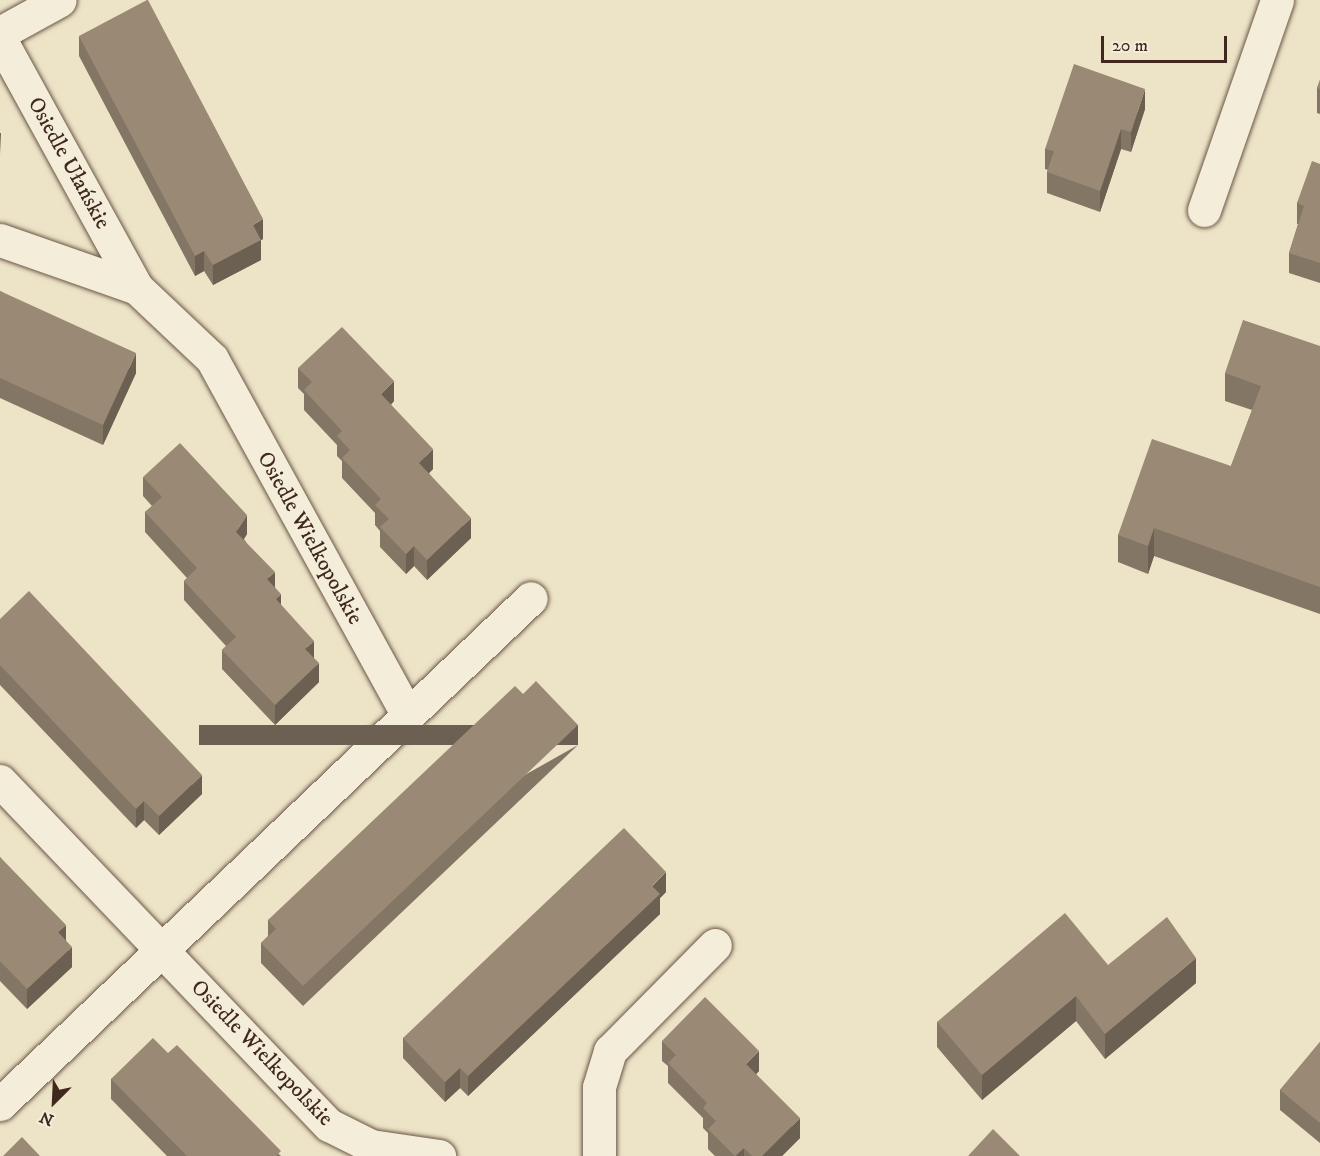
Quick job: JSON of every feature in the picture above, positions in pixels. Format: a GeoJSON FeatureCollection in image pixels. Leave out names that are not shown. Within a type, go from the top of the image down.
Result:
{"type":"FeatureCollection","features":[{"type":"Feature","properties":{"kind":"street"},"geometry":{"type":"LineString","coordinates":[[0,33],[60,0]]}},
{"type":"Feature","properties":{"kind":"street"},"geometry":{"type":"LineString","coordinates":[[1204,210],[1277,0]]}},
{"type":"Feature","properties":{"kind":"street","name":"Osiedle Ułańskie"},"geometry":{"type":"LineString","coordinates":[[0,39],[137,288],[212,359]]}},
{"type":"Feature","properties":{"kind":"street","name":"Osiedle Ułańskie"},"geometry":{"type":"LineString","coordinates":[[0,240],[137,288]]}},
{"type":"Feature","properties":{"kind":"street","name":"Osiedle Wielkopolskie"},"geometry":{"type":"LineString","coordinates":[[212,359],[408,716]]}},
{"type":"Feature","properties":{"kind":"street"},"geometry":{"type":"LineString","coordinates":[[0,1104],[531,598]]}},
{"type":"Feature","properties":{"kind":"street","name":"Osiedle Wielkopolskie"},"geometry":{"type":"LineString","coordinates":[[0,781],[329,1125],[371,1146],[439,1156]]}},
{"type":"Feature","properties":{"kind":"street"},"geometry":{"type":"LineString","coordinates":[[599,1156],[599,1087],[610,1051],[715,945]]}},
{"type":"Feature","properties":{"kind":"building"},"geometry":{"type":"Polygon","coordinates":[[[147,0],[263,219],[253,225],[261,240],[213,265],[204,251],[195,256],[79,36],[147,0]]]}},
{"type":"Feature","properties":{"kind":"building"},"geometry":{"type":"Polygon","coordinates":[[[1074,64],[1145,89],[1131,132],[1121,129],[1100,191],[1047,172],[1054,151],[1045,149],[1074,64]]]}},
{"type":"Feature","properties":{"kind":"building"},"geometry":{"type":"Polygon","coordinates":[[[1312,161],[1320,164],[1320,263],[1289,253],[1304,206],[1297,203],[1312,161]]]}},
{"type":"Feature","properties":{"kind":"building"},"geometry":{"type":"Polygon","coordinates":[[[0,291],[136,353],[103,425],[0,378],[0,291]]]}},
{"type":"Feature","properties":{"kind":"building"},"geometry":{"type":"Polygon","coordinates":[[[1243,320],[1320,346],[1320,587],[1154,528],[1148,546],[1118,535],[1152,439],[1231,466],[1261,386],[1225,373],[1243,320]]]}},
{"type":"Feature","properties":{"kind":"building"},"geometry":{"type":"Polygon","coordinates":[[[342,327],[394,381],[381,394],[433,449],[419,463],[471,518],[427,560],[414,546],[406,554],[380,527],[389,519],[375,505],[381,499],[342,458],[350,450],[337,436],[342,431],[304,390],[312,382],[298,368],[342,327]]]}},
{"type":"Feature","properties":{"kind":"building"},"geometry":{"type":"Polygon","coordinates":[[[180,443],[247,515],[236,532],[275,572],[267,579],[281,594],[276,599],[314,641],[305,649],[319,663],[275,705],[222,650],[236,637],[184,581],[197,568],[145,512],[162,497],[143,477],[180,443]]]}},
{"type":"Feature","properties":{"kind":"building"},"geometry":{"type":"Polygon","coordinates":[[[29,591],[202,775],[159,816],[144,801],[136,809],[0,665],[0,619],[29,591]]]}},
{"type":"Feature","properties":{"kind":"building"},"geometry":{"type":"Polygon","coordinates":[[[536,681],[578,725],[303,986],[261,943],[276,929],[268,920],[515,686],[523,694],[536,681]]]}},
{"type":"Feature","properties":{"kind":"building"},"geometry":{"type":"Polygon","coordinates":[[[624,828],[666,872],[652,886],[660,894],[468,1076],[460,1068],[445,1082],[403,1038],[624,828]]]}},
{"type":"Feature","properties":{"kind":"building"},"geometry":{"type":"Polygon","coordinates":[[[0,857],[66,925],[58,932],[72,947],[27,989],[0,961],[0,857]]]}},
{"type":"Feature","properties":{"kind":"building"},"geometry":{"type":"Polygon","coordinates":[[[1065,913],[1108,965],[1167,917],[1196,958],[1105,1034],[1076,996],[982,1075],[937,1022],[1065,913]]]}},
{"type":"Feature","properties":{"kind":"building"},"geometry":{"type":"Polygon","coordinates":[[[705,997],[759,1051],[746,1064],[800,1118],[762,1156],[752,1156],[744,1148],[735,1156],[708,1129],[716,1121],[703,1108],[707,1103],[668,1063],[676,1055],[662,1041],[705,997]]]}},
{"type":"Feature","properties":{"kind":"building"},"geometry":{"type":"Polygon","coordinates":[[[153,1038],[168,1053],[177,1045],[281,1151],[276,1156],[187,1156],[111,1079],[153,1038]]]}},
{"type":"Feature","properties":{"kind":"building"},"geometry":{"type":"Polygon","coordinates":[[[1320,1042],[1320,1123],[1280,1090],[1320,1042]]]}},
{"type":"Feature","properties":{"kind":"building"},"geometry":{"type":"Polygon","coordinates":[[[993,1129],[1020,1156],[968,1156],[993,1129]]]}},
{"type":"Feature","properties":{"kind":"building"},"geometry":{"type":"Polygon","coordinates":[[[22,1137],[40,1156],[3,1156],[22,1137]]]}}]}
